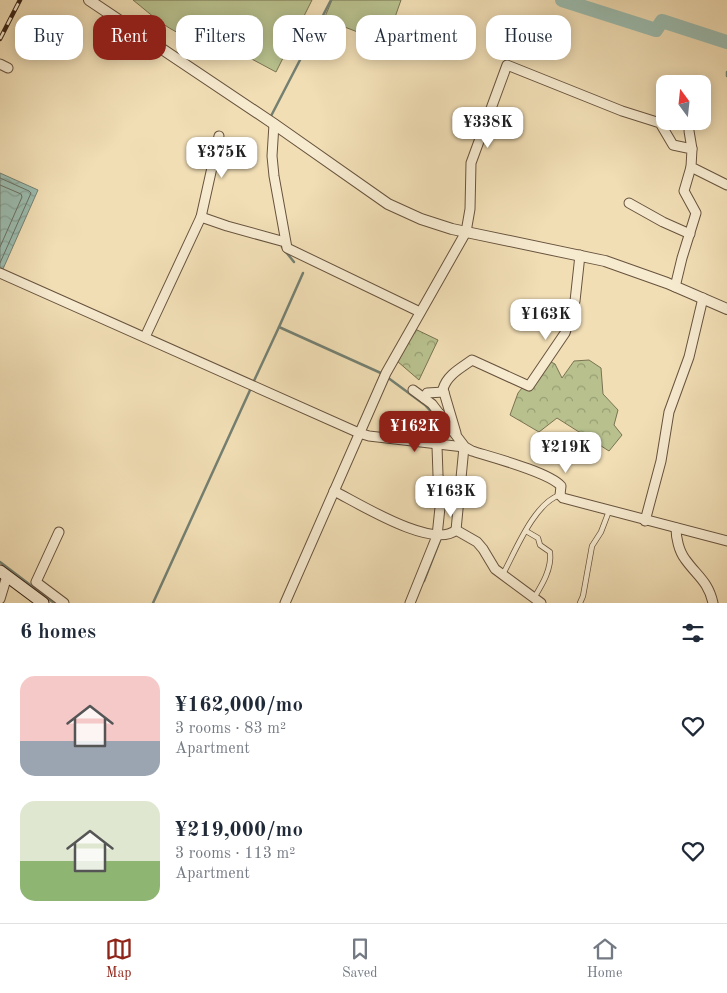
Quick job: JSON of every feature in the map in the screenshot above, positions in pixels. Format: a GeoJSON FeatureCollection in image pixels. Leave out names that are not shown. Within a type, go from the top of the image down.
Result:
{"type":"FeatureCollection","features":[{"type":"Feature","properties":{"kind":"main road"},"geometry":{"type":"LineString","coordinates":[[4,574],[43,603]]}},
{"type":"Feature","properties":{"kind":"street"},"geometry":{"type":"LineString","coordinates":[[89,0],[274,124],[388,204],[421,219],[466,232],[580,255],[641,273],[727,309]]}},
{"type":"Feature","properties":{"kind":"street"},"geometry":{"type":"LineString","coordinates":[[285,603],[386,373],[466,232],[470,209],[471,163],[507,65],[622,111],[660,123],[673,145],[692,150]]}},
{"type":"Feature","properties":{"kind":"street"},"geometry":{"type":"LineString","coordinates":[[274,124],[272,156],[287,248],[420,312]]}},
{"type":"Feature","properties":{"kind":"street"},"geometry":{"type":"LineString","coordinates":[[675,286],[696,213],[684,190],[691,167],[692,150],[689,131]]}},
{"type":"Feature","properties":{"kind":"street"},"geometry":{"type":"LineString","coordinates":[[145,337],[201,216],[219,136]]}},
{"type":"Feature","properties":{"kind":"street"},"geometry":{"type":"LineString","coordinates":[[691,167],[727,185]]}},
{"type":"Feature","properties":{"kind":"street"},"geometry":{"type":"LineString","coordinates":[[629,203],[663,222],[690,234]]}},
{"type":"Feature","properties":{"kind":"street"},"geometry":{"type":"LineString","coordinates":[[201,216],[227,226],[285,242]]}},
{"type":"Feature","properties":{"kind":"street"},"geometry":{"type":"LineString","coordinates":[[456,436],[443,388],[445,382],[472,360],[529,386],[565,333],[575,301],[580,255]]}},
{"type":"Feature","properties":{"kind":"street"},"geometry":{"type":"LineString","coordinates":[[0,273],[359,433],[464,447],[456,530]]}},
{"type":"Feature","properties":{"kind":"street"},"geometry":{"type":"LineString","coordinates":[[645,521],[661,462],[669,412],[689,357],[703,298]]}},
{"type":"Feature","properties":{"kind":"street"},"geometry":{"type":"LineString","coordinates":[[413,390],[432,404],[465,446],[557,482],[560,486],[560,495],[563,498],[727,541]]}},
{"type":"Feature","properties":{"kind":"street"},"geometry":{"type":"LineString","coordinates":[[424,398],[426,393],[444,392]]}},
{"type":"Feature","properties":{"kind":"street"},"geometry":{"type":"LineString","coordinates":[[410,603],[437,536],[441,498],[438,475],[436,418],[440,414]]}},
{"type":"Feature","properties":{"kind":"street"},"geometry":{"type":"LineString","coordinates":[[334,491],[414,531],[437,536],[452,533],[456,530]]}},
{"type":"Feature","properties":{"kind":"street"},"geometry":{"type":"LineString","coordinates":[[676,528],[676,537],[684,558],[708,588],[713,603]]}},
{"type":"Feature","properties":{"kind":"street"},"geometry":{"type":"LineString","coordinates":[[456,530],[477,542],[502,576],[537,601]]}},
{"type":"Feature","properties":{"kind":"street"},"geometry":{"type":"LineString","coordinates":[[59,532],[36,582],[64,603]]}},
{"type":"Feature","properties":{"kind":"street"},"geometry":{"type":"LineString","coordinates":[[0,599],[4,574]]}},
{"type":"Feature","properties":{"kind":"lane"},"geometry":{"type":"LineString","coordinates":[[502,576],[526,531],[540,510],[556,496],[560,495]]}},
{"type":"Feature","properties":{"kind":"lane"},"geometry":{"type":"LineString","coordinates":[[580,603],[592,546],[601,532],[609,511]]}},
{"type":"Feature","properties":{"kind":"lane"},"geometry":{"type":"LineString","coordinates":[[526,531],[538,538],[540,545],[550,552],[551,558],[537,601]]}},
{"type":"Feature","properties":{"kind":"green space"},"geometry":{"type":"Polygon","coordinates":[[[133,0],[312,0],[304,15],[273,15],[273,60],[282,60],[276,72],[254,60],[263,60],[263,15],[176,15],[176,32],[166,26],[166,15],[152,15],[133,0]]]}},
{"type":"Feature","properties":{"kind":"green space"},"geometry":{"type":"Polygon","coordinates":[[[332,0],[401,0],[396,15],[356,15],[356,31],[346,28],[346,15],[326,15],[332,0]]]}},
{"type":"Feature","properties":{"kind":"green space"},"geometry":{"type":"Polygon","coordinates":[[[413,328],[438,340],[419,380],[397,361],[413,328]]]}},
{"type":"Feature","properties":{"kind":"green space"},"geometry":{"type":"Polygon","coordinates":[[[545,359],[555,364],[562,378],[574,361],[589,360],[601,368],[603,394],[618,410],[614,425],[622,435],[609,451],[557,418],[539,432],[510,415],[518,393],[545,359]]]}},
{"type":"Feature","properties":{"kind":"water"},"geometry":{"type":"Polygon","coordinates":[[[0,173],[38,190],[3,269],[0,267],[0,173]]]}},
{"type":"Feature","properties":{"kind":"waterway"},"geometry":{"type":"LineString","coordinates":[[270,118],[331,0]]}},
{"type":"Feature","properties":{"kind":"waterway"},"geometry":{"type":"LineString","coordinates":[[562,0],[656,30],[662,21],[727,42]]}},
{"type":"Feature","properties":{"kind":"waterway"},"geometry":{"type":"LineString","coordinates":[[282,247],[294,262]]}},
{"type":"Feature","properties":{"kind":"waterway"},"geometry":{"type":"LineString","coordinates":[[303,273],[279,327],[383,374]]}},
{"type":"Feature","properties":{"kind":"waterway"},"geometry":{"type":"LineString","coordinates":[[253,383],[279,327]]}},
{"type":"Feature","properties":{"kind":"waterway"},"geometry":{"type":"LineString","coordinates":[[387,377],[425,405],[435,416]]}},
{"type":"Feature","properties":{"kind":"waterway"},"geometry":{"type":"LineString","coordinates":[[153,603],[251,388]]}},
{"type":"Feature","properties":{"kind":"waterway"},"geometry":{"type":"LineString","coordinates":[[424,581],[440,540]]}},
{"type":"Feature","properties":{"kind":"waterway"},"geometry":{"type":"LineString","coordinates":[[0,562],[54,603]]}},
{"type":"Feature","properties":{"kind":"railway"},"geometry":{"type":"LineString","coordinates":[[0,39],[20,0]]}}]}
